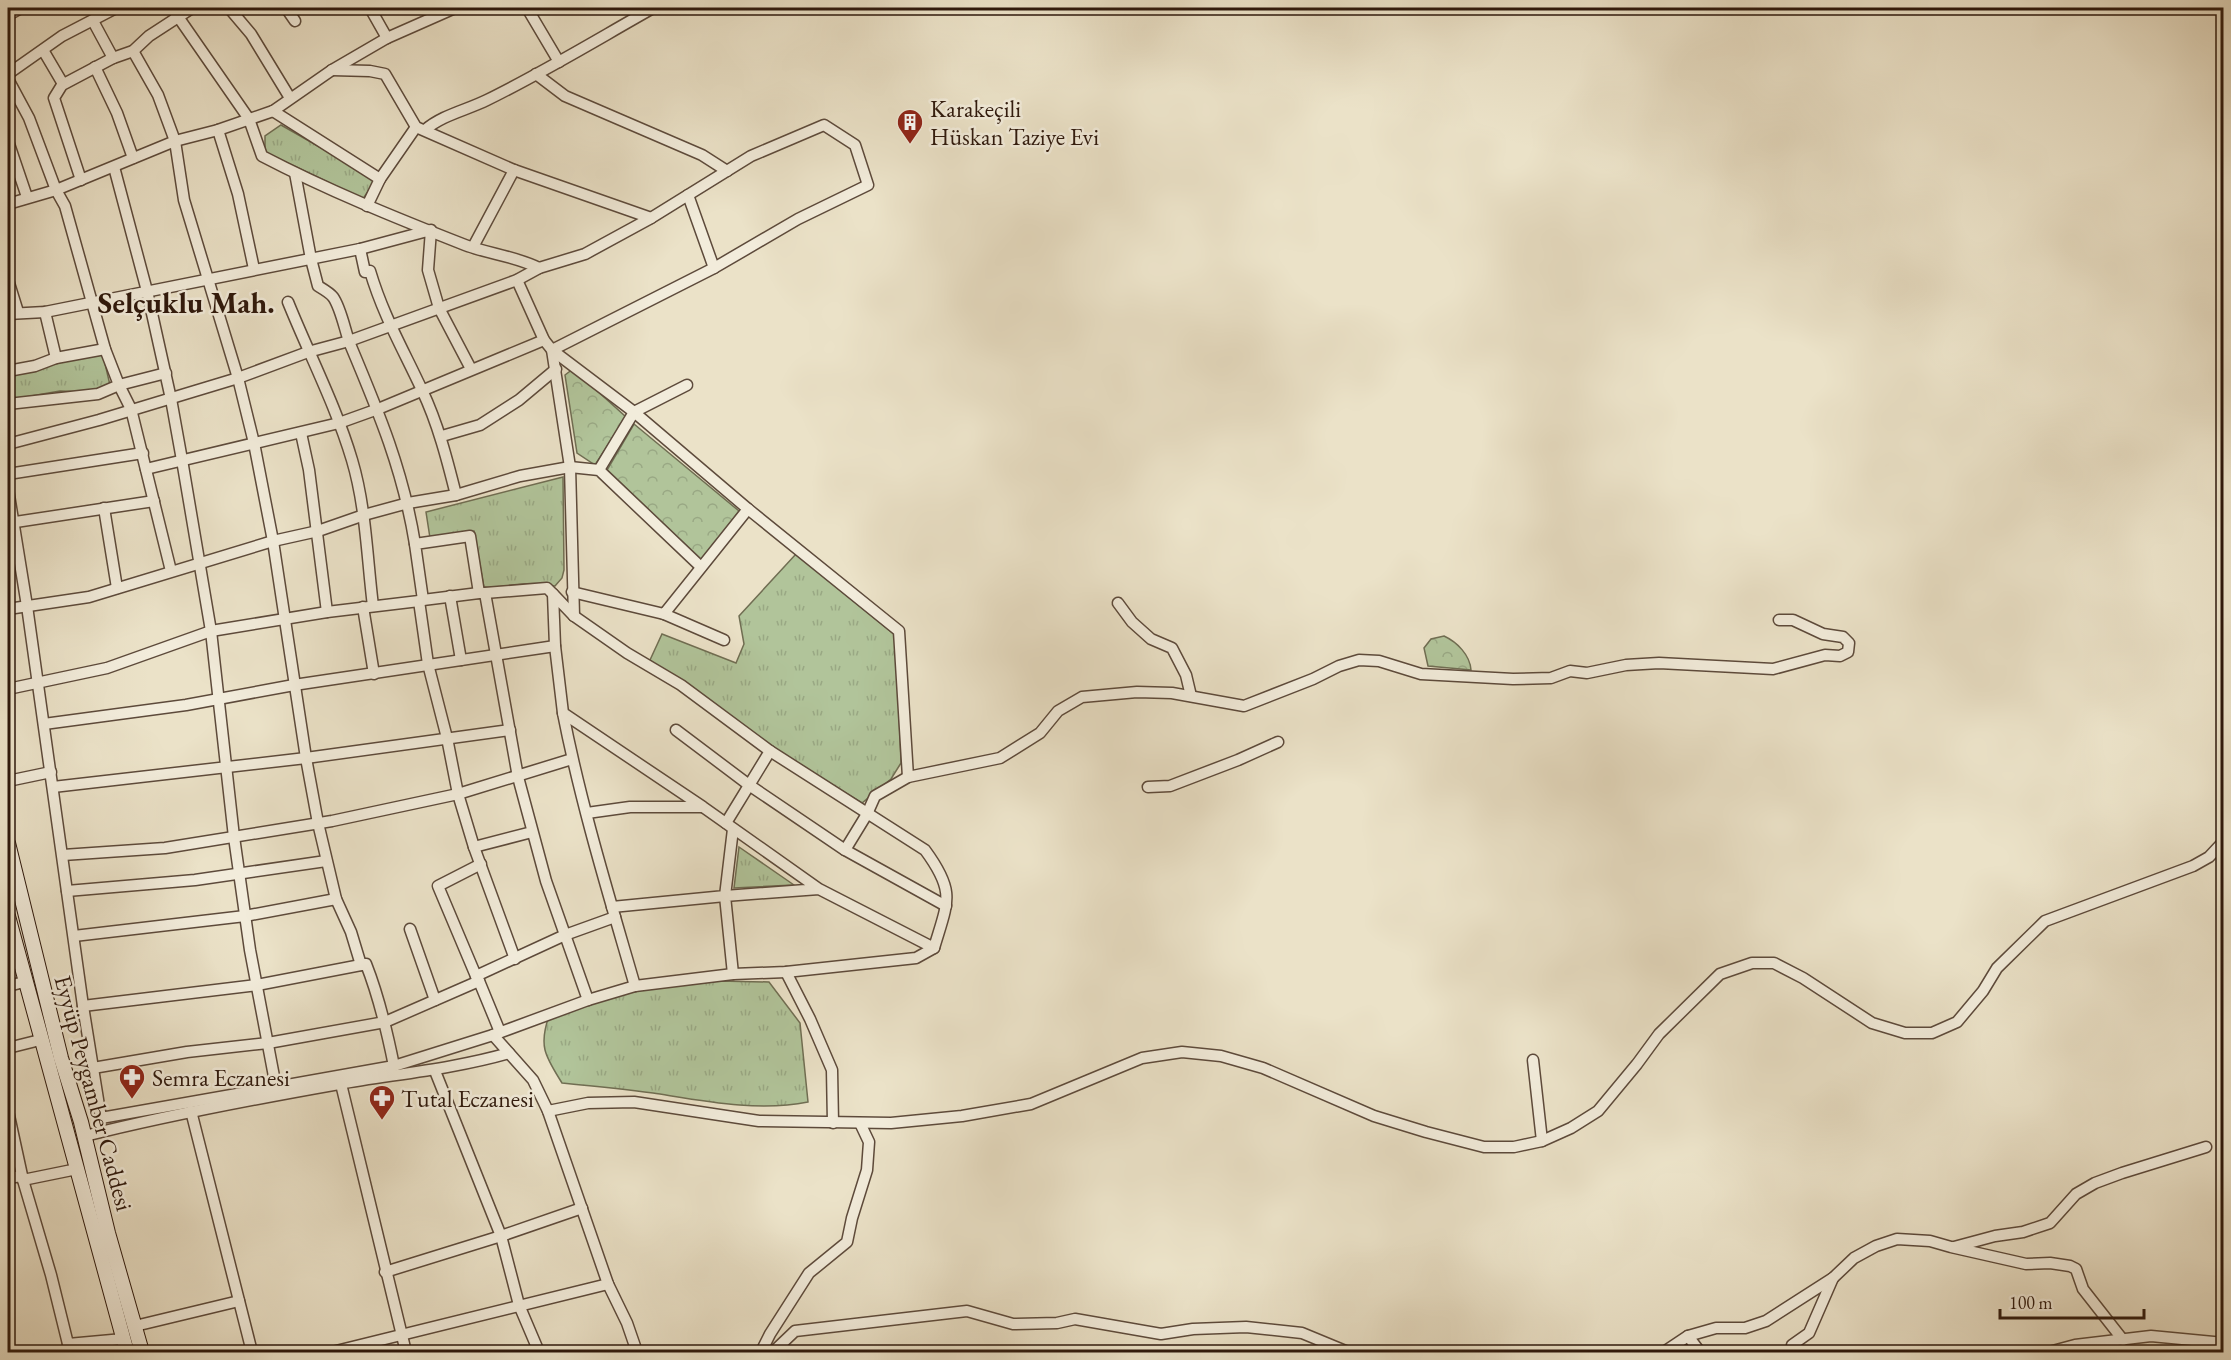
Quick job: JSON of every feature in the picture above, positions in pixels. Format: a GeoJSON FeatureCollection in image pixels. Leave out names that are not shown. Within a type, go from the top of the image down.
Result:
{"type":"FeatureCollection","features":[{"type":"Feature","properties":{"kind":"main road","name":"Eyyüp Peygamber Caddesi"},"geometry":{"type":"LineString","coordinates":[[8,843],[12,883],[85,1136],[108,1233],[142,1353]]}},
{"type":"Feature","properties":{"kind":"main road","name":"Eyyüp Peygamber Caddesi"},"geometry":{"type":"LineString","coordinates":[[8,915],[24,982],[66,1126],[125,1346]]}},
{"type":"Feature","properties":{"kind":"street"},"geometry":{"type":"LineString","coordinates":[[8,15],[21,8]]}},
{"type":"Feature","properties":{"kind":"street"},"geometry":{"type":"LineString","coordinates":[[116,8],[62,36],[8,77],[29,118],[56,190],[65,206],[105,349],[131,409],[171,571]]}},
{"type":"Feature","properties":{"kind":"street"},"geometry":{"type":"LineString","coordinates":[[81,180],[54,98],[63,84],[113,58],[133,51],[175,12],[192,8]]}},
{"type":"Feature","properties":{"kind":"street"},"geometry":{"type":"LineString","coordinates":[[229,8],[251,34],[290,98]]}},
{"type":"Feature","properties":{"kind":"street"},"geometry":{"type":"LineString","coordinates":[[286,8],[295,21]]}},
{"type":"Feature","properties":{"kind":"street"},"geometry":{"type":"LineString","coordinates":[[370,8],[387,38]]}},
{"type":"Feature","properties":{"kind":"street"},"geometry":{"type":"LineString","coordinates":[[8,204],[56,190],[175,141],[218,130],[273,111],[332,70],[387,38],[455,8]]}},
{"type":"Feature","properties":{"kind":"street"},"geometry":{"type":"LineString","coordinates":[[527,8],[559,62]]}},
{"type":"Feature","properties":{"kind":"street"},"geometry":{"type":"LineString","coordinates":[[367,206],[380,179],[421,128],[486,101],[653,8]]}},
{"type":"Feature","properties":{"kind":"street"},"geometry":{"type":"LineString","coordinates":[[175,12],[249,119],[262,156],[367,206],[473,248],[522,259],[539,268]]}},
{"type":"Feature","properties":{"kind":"street"},"geometry":{"type":"LineString","coordinates":[[93,21],[113,58]]}},
{"type":"Feature","properties":{"kind":"street"},"geometry":{"type":"LineString","coordinates":[[43,50],[63,84]]}},
{"type":"Feature","properties":{"kind":"street"},"geometry":{"type":"LineString","coordinates":[[133,51],[158,95],[175,141],[184,200],[238,378],[273,541],[294,685],[318,824],[336,899],[351,932],[361,965]]}},
{"type":"Feature","properties":{"kind":"street"},"geometry":{"type":"LineString","coordinates":[[95,67],[117,113],[133,158]]}},
{"type":"Feature","properties":{"kind":"street"},"geometry":{"type":"LineString","coordinates":[[332,70],[370,71],[385,74],[421,128],[514,170],[651,218]]}},
{"type":"Feature","properties":{"kind":"street"},"geometry":{"type":"LineString","coordinates":[[536,74],[565,96],[702,155],[727,171]]}},
{"type":"Feature","properties":{"kind":"street"},"geometry":{"type":"LineString","coordinates":[[273,111],[380,179]]}},
{"type":"Feature","properties":{"kind":"street"},"geometry":{"type":"LineString","coordinates":[[8,444],[99,420],[238,378],[308,352],[349,341],[517,280],[539,268],[585,254],[651,218],[751,156],[824,124],[855,145],[868,185],[798,219],[714,268],[552,350]]}},
{"type":"Feature","properties":{"kind":"street"},"geometry":{"type":"LineString","coordinates":[[218,130],[238,194],[254,269]]}},
{"type":"Feature","properties":{"kind":"street"},"geometry":{"type":"LineString","coordinates":[[8,141],[27,197]]}},
{"type":"Feature","properties":{"kind":"street"},"geometry":{"type":"LineString","coordinates":[[114,167],[166,373],[200,562],[211,632],[245,916],[276,1087]]}},
{"type":"Feature","properties":{"kind":"street"},"geometry":{"type":"LineString","coordinates":[[473,248],[514,170]]}},
{"type":"Feature","properties":{"kind":"street"},"geometry":{"type":"LineString","coordinates":[[295,173],[318,286],[333,296],[396,457],[408,503],[415,544],[428,664],[447,738],[458,794],[474,847],[514,959]]}},
{"type":"Feature","properties":{"kind":"street"},"geometry":{"type":"LineString","coordinates":[[688,195],[714,268]]}},
{"type":"Feature","properties":{"kind":"street"},"geometry":{"type":"LineString","coordinates":[[8,280],[13,313],[45,312],[360,249],[431,230]]}},
{"type":"Feature","properties":{"kind":"street"},"geometry":{"type":"LineString","coordinates":[[431,230],[428,270],[439,308],[471,369]]}},
{"type":"Feature","properties":{"kind":"street"},"geometry":{"type":"LineString","coordinates":[[360,249],[365,272],[370,271],[389,326],[422,390],[442,436],[456,495]]}},
{"type":"Feature","properties":{"kind":"street"},"geometry":{"type":"LineString","coordinates":[[517,280],[544,340],[552,350],[634,412],[748,510],[899,631],[908,777]]}},
{"type":"Feature","properties":{"kind":"street"},"geometry":{"type":"LineString","coordinates":[[288,302],[339,423],[352,460],[364,515],[374,674]]}},
{"type":"Feature","properties":{"kind":"street"},"geometry":{"type":"LineString","coordinates":[[45,312],[56,358]]}},
{"type":"Feature","properties":{"kind":"street"},"geometry":{"type":"LineString","coordinates":[[146,469],[339,423],[544,340]]}},
{"type":"Feature","properties":{"kind":"street"},"geometry":{"type":"LineString","coordinates":[[8,371],[35,366],[56,358],[105,349]]}},
{"type":"Feature","properties":{"kind":"street"},"geometry":{"type":"LineString","coordinates":[[552,350],[570,467],[574,616]]}},
{"type":"Feature","properties":{"kind":"street"},"geometry":{"type":"LineString","coordinates":[[442,436],[480,425],[519,400],[556,369]]}},
{"type":"Feature","properties":{"kind":"street"},"geometry":{"type":"LineString","coordinates":[[8,404],[98,394],[119,385],[166,373]]}},
{"type":"Feature","properties":{"kind":"street"},"geometry":{"type":"LineString","coordinates":[[599,470],[634,412],[687,385]]}},
{"type":"Feature","properties":{"kind":"street"},"geometry":{"type":"LineString","coordinates":[[301,433],[318,531],[327,612]]}},
{"type":"Feature","properties":{"kind":"street"},"geometry":{"type":"LineString","coordinates":[[101,1118],[27,606],[11,523],[8,472],[143,453]]}},
{"type":"Feature","properties":{"kind":"street"},"geometry":{"type":"LineString","coordinates":[[8,609],[89,597],[200,562],[318,531],[408,503],[456,495],[520,476],[570,467],[599,470],[701,567]]}},
{"type":"Feature","properties":{"kind":"street"},"geometry":{"type":"LineString","coordinates":[[11,523],[154,501]]}},
{"type":"Feature","properties":{"kind":"street"},"geometry":{"type":"LineString","coordinates":[[104,508],[117,588]]}},
{"type":"Feature","properties":{"kind":"street"},"geometry":{"type":"LineString","coordinates":[[664,614],[748,510]]}},
{"type":"Feature","properties":{"kind":"street"},"geometry":{"type":"LineString","coordinates":[[415,544],[470,536],[518,777],[546,881],[588,1000]]}},
{"type":"Feature","properties":{"kind":"street"},"geometry":{"type":"LineString","coordinates":[[8,689],[107,668],[211,632],[284,618],[450,596],[547,588],[574,616],[627,653],[681,685],[770,750],[925,850],[941,871],[946,888],[946,906],[934,948],[916,958],[786,972],[733,974],[635,986],[394,1066],[66,1126]]}},
{"type":"Feature","properties":{"kind":"street"},"geometry":{"type":"LineString","coordinates":[[572,592],[664,614],[724,640]]}},
{"type":"Feature","properties":{"kind":"street"},"geometry":{"type":"LineString","coordinates":[[553,594],[555,646],[563,713],[572,759],[635,986]]}},
{"type":"Feature","properties":{"kind":"street"},"geometry":{"type":"LineString","coordinates":[[450,596],[461,660]]}},
{"type":"Feature","properties":{"kind":"street"},"geometry":{"type":"LineString","coordinates":[[1118,603],[1132,622],[1151,639],[1172,648],[1186,675],[1191,696]]}},
{"type":"Feature","properties":{"kind":"street"},"geometry":{"type":"LineString","coordinates":[[845,850],[875,796],[908,777],[1000,758],[1040,733],[1058,711],[1082,697],[1137,692],[1172,693],[1244,706],[1305,683],[1339,666],[1359,660],[1378,661],[1421,674],[1542,679],[1570,671],[1587,673],[1626,665],[1659,663],[1773,669],[1825,655],[1840,656],[1848,652],[1849,643],[1843,637],[1823,634],[1793,620],[1779,620]]}},
{"type":"Feature","properties":{"kind":"street"},"geometry":{"type":"LineString","coordinates":[[44,724],[219,700],[294,685],[555,646]]}},
{"type":"Feature","properties":{"kind":"street"},"geometry":{"type":"LineString","coordinates":[[563,713],[703,807],[819,889],[934,948]]}},
{"type":"Feature","properties":{"kind":"street"},"geometry":{"type":"LineString","coordinates":[[53,787],[306,758],[510,730]]}},
{"type":"Feature","properties":{"kind":"street"},"geometry":{"type":"LineString","coordinates":[[676,730],[749,785],[845,850],[946,906]]}},
{"type":"Feature","properties":{"kind":"street"},"geometry":{"type":"LineString","coordinates":[[1148,787],[1170,786],[1278,742]]}},
{"type":"Feature","properties":{"kind":"street"},"geometry":{"type":"LineString","coordinates":[[733,974],[724,896],[729,826],[749,785],[770,750]]}},
{"type":"Feature","properties":{"kind":"street"},"geometry":{"type":"LineString","coordinates":[[63,855],[165,848],[318,824],[458,794],[572,759]]}},
{"type":"Feature","properties":{"kind":"street"},"geometry":{"type":"LineString","coordinates":[[8,781],[51,772]]}},
{"type":"Feature","properties":{"kind":"street"},"geometry":{"type":"LineString","coordinates":[[588,813],[630,807],[703,807]]}},
{"type":"Feature","properties":{"kind":"street"},"geometry":{"type":"LineString","coordinates":[[474,847],[532,832]]}},
{"type":"Feature","properties":{"kind":"street"},"geometry":{"type":"LineString","coordinates":[[548,1111],[588,1103],[634,1102],[759,1121],[860,1123],[962,1116],[1031,1104],[1142,1058],[1182,1052],[1221,1056],[1263,1068],[1374,1116],[1426,1132],[1484,1147],[1514,1147],[1542,1141],[1571,1128],[1598,1111],[1659,1034],[1719,974],[1752,963],[1774,963],[1803,978],[1872,1023],[1905,1033],[1932,1033],[1957,1022],[1983,991],[1997,968],[2044,921],[2193,866],[2209,856],[2223,842]]}},
{"type":"Feature","properties":{"kind":"street"},"geometry":{"type":"LineString","coordinates":[[67,891],[195,880],[326,861]]}},
{"type":"Feature","properties":{"kind":"street"},"geometry":{"type":"LineString","coordinates":[[481,864],[438,886],[478,979],[496,1034],[533,1080],[548,1111],[608,1284],[627,1323],[637,1353]]}},
{"type":"Feature","properties":{"kind":"street"},"geometry":{"type":"LineString","coordinates":[[93,1068],[187,1052],[268,1043],[385,1022],[435,1000],[613,912],[724,896],[819,889]]}},
{"type":"Feature","properties":{"kind":"street"},"geometry":{"type":"LineString","coordinates":[[74,936],[245,916],[336,899]]}},
{"type":"Feature","properties":{"kind":"street"},"geometry":{"type":"LineString","coordinates":[[410,928],[435,1000]]}},
{"type":"Feature","properties":{"kind":"street"},"geometry":{"type":"LineString","coordinates":[[83,1006],[257,985],[366,964],[385,1022],[394,1066]]}},
{"type":"Feature","properties":{"kind":"street"},"geometry":{"type":"LineString","coordinates":[[786,972],[832,1070],[833,1123]]}},
{"type":"Feature","properties":{"kind":"street"},"geometry":{"type":"LineString","coordinates":[[8,986],[24,982]]}},
{"type":"Feature","properties":{"kind":"street"},"geometry":{"type":"LineString","coordinates":[[8,1048],[40,1040]]}},
{"type":"Feature","properties":{"kind":"street"},"geometry":{"type":"LineString","coordinates":[[85,1136],[191,1111],[341,1084],[435,1071],[509,1053]]}},
{"type":"Feature","properties":{"kind":"street"},"geometry":{"type":"LineString","coordinates":[[1533,1060],[1542,1141]]}},
{"type":"Feature","properties":{"kind":"street"},"geometry":{"type":"LineString","coordinates":[[435,1071],[501,1236],[519,1305],[539,1353]]}},
{"type":"Feature","properties":{"kind":"street"},"geometry":{"type":"LineString","coordinates":[[341,1084],[406,1353]]}},
{"type":"Feature","properties":{"kind":"street"},"geometry":{"type":"LineString","coordinates":[[191,1111],[252,1353]]}},
{"type":"Feature","properties":{"kind":"street"},"geometry":{"type":"LineString","coordinates":[[8,1118],[22,1178],[51,1275],[69,1348],[125,1346]]}},
{"type":"Feature","properties":{"kind":"street"},"geometry":{"type":"LineString","coordinates":[[761,1353],[770,1334],[809,1273],[847,1242],[867,1170],[868,1142],[860,1123]]}},
{"type":"Feature","properties":{"kind":"street"},"geometry":{"type":"LineString","coordinates":[[1950,1247],[2023,1232],[2050,1223],[2076,1194],[2095,1183],[2206,1147]]}},
{"type":"Feature","properties":{"kind":"street"},"geometry":{"type":"LineString","coordinates":[[8,1178],[22,1178],[77,1169]]}},
{"type":"Feature","properties":{"kind":"street"},"geometry":{"type":"LineString","coordinates":[[385,1272],[582,1208]]}},
{"type":"Feature","properties":{"kind":"street"},"geometry":{"type":"LineString","coordinates":[[1664,1353],[1688,1336],[1716,1328],[1745,1328],[1766,1321],[1833,1278],[1854,1258],[1876,1246],[1897,1239],[1930,1241],[2026,1264],[2050,1263],[2076,1269],[2084,1289],[2123,1340]]}},
{"type":"Feature","properties":{"kind":"street"},"geometry":{"type":"LineString","coordinates":[[1792,1345],[1809,1333],[1833,1278]]}},
{"type":"Feature","properties":{"kind":"street"},"geometry":{"type":"LineString","coordinates":[[333,1353],[608,1284]]}},
{"type":"Feature","properties":{"kind":"street"},"geometry":{"type":"LineString","coordinates":[[135,1326],[239,1301]]}},
{"type":"Feature","properties":{"kind":"street"},"geometry":{"type":"LineString","coordinates":[[774,1352],[795,1331],[967,1311],[1014,1324],[1057,1323],[1075,1319],[1161,1334],[1193,1329],[1246,1327],[1302,1334],[1348,1353]]}},
{"type":"Feature","properties":{"kind":"street"},"geometry":{"type":"LineString","coordinates":[[1688,1336],[1700,1353]]}},
{"type":"Feature","properties":{"kind":"street"},"geometry":{"type":"LineString","coordinates":[[2049,1353],[2075,1345],[2151,1336],[2223,1342]]}},
{"type":"Feature","properties":{"kind":"green space"},"geometry":{"type":"Polygon","coordinates":[[[281,125],[376,179],[363,199],[265,152],[265,136],[281,125]]]}},
{"type":"Feature","properties":{"kind":"green space"},"geometry":{"type":"Polygon","coordinates":[[[103,355],[110,385],[88,392],[60,391],[8,400],[8,376],[67,358],[103,355]]]}},
{"type":"Feature","properties":{"kind":"green space"},"geometry":{"type":"Polygon","coordinates":[[[573,369],[626,417],[595,465],[577,453],[565,375],[573,369]]]}},
{"type":"Feature","properties":{"kind":"green space"},"geometry":{"type":"Polygon","coordinates":[[[634,424],[739,511],[702,561],[607,470],[634,424]]]}},
{"type":"Feature","properties":{"kind":"green space"},"geometry":{"type":"Polygon","coordinates":[[[563,477],[564,570],[562,578],[555,586],[525,584],[484,588],[474,531],[430,538],[426,512],[563,477]]]}},
{"type":"Feature","properties":{"kind":"green space"},"geometry":{"type":"Polygon","coordinates":[[[796,554],[896,636],[901,763],[891,779],[862,803],[727,717],[650,660],[662,634],[736,663],[744,644],[739,616],[796,554]]]}},
{"type":"Feature","properties":{"kind":"green space"},"geometry":{"type":"Polygon","coordinates":[[[1444,636],[1462,650],[1471,670],[1428,666],[1424,648],[1431,639],[1444,636]]]}},
{"type":"Feature","properties":{"kind":"green space"},"geometry":{"type":"Polygon","coordinates":[[[739,847],[794,885],[734,888],[739,847]]]}},
{"type":"Feature","properties":{"kind":"green space"},"geometry":{"type":"Polygon","coordinates":[[[719,981],[769,982],[800,1023],[808,1102],[750,1106],[562,1083],[548,1059],[544,1036],[549,1016],[632,990],[719,981]]]}},
{"type":"Feature","properties":{"kind":"place","name":"Karakeçili Hüskan Taziye Evi"},"geometry":{"type":"Point","coordinates":[910,145]}},
{"type":"Feature","properties":{"kind":"place","name":"Semra Eczanesi"},"geometry":{"type":"Point","coordinates":[132,1100]}},
{"type":"Feature","properties":{"kind":"place","name":"Tutal Eczanesi"},"geometry":{"type":"Point","coordinates":[382,1121]}},
{"type":"Feature","properties":{"kind":"district","name":"Selçuklu Mah."},"geometry":{"type":"Point","coordinates":[186,302]}}]}
